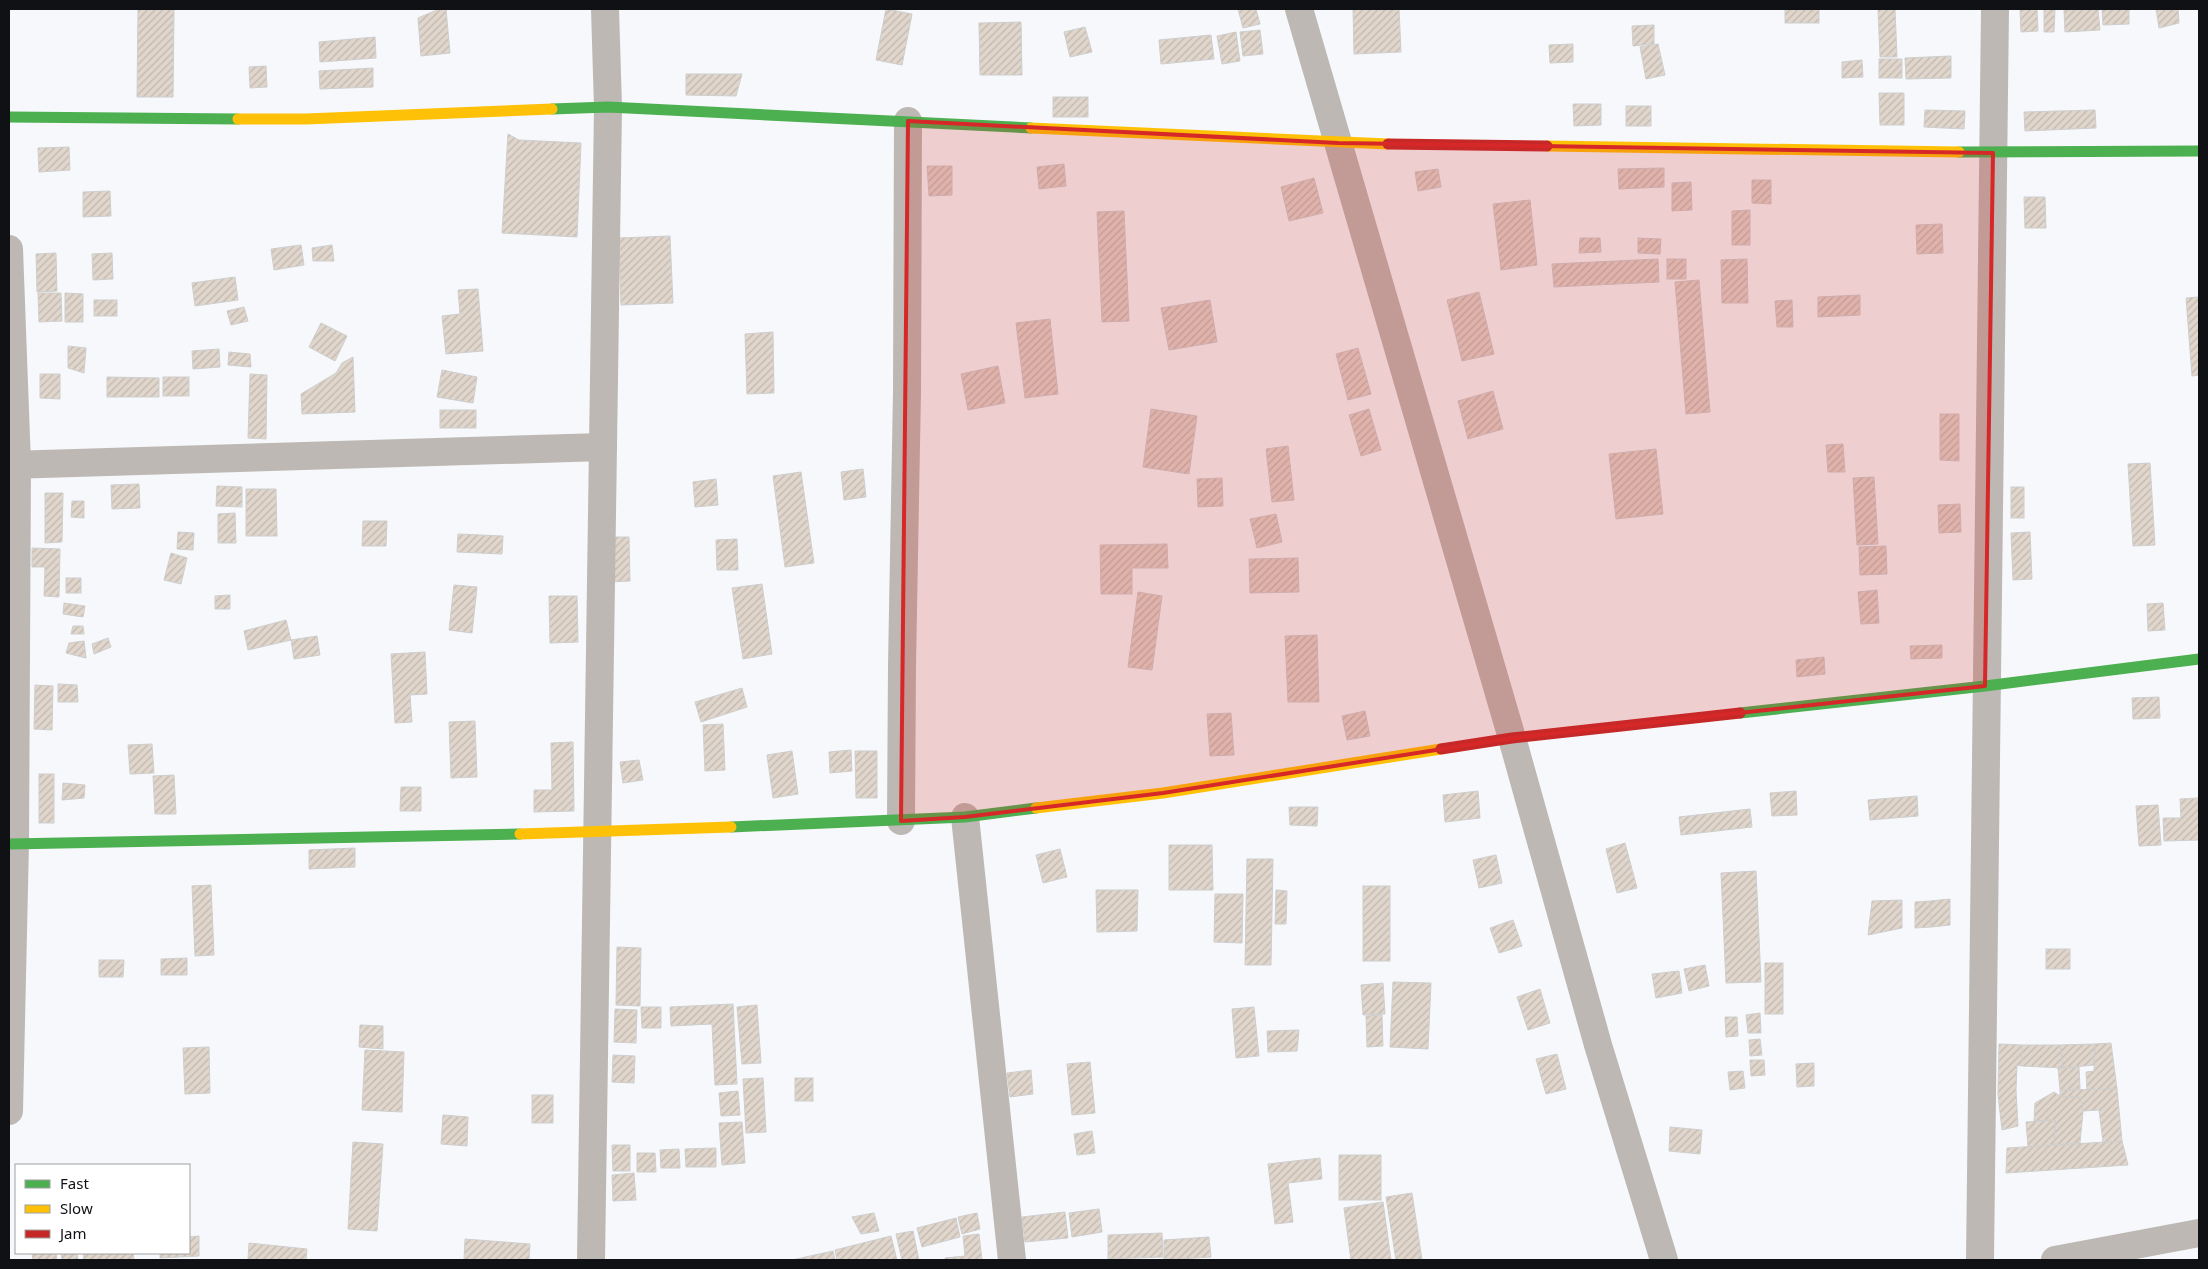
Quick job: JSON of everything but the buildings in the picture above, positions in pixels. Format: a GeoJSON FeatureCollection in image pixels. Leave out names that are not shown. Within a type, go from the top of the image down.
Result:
{"type":"FeatureCollection","features":[{"type":"Feature","properties":{"kind":"street"},"geometry":{"type":"LineString","coordinates":[[591,1260],[608,107],[605,9]]}},
{"type":"Feature","properties":{"kind":"street"},"geometry":{"type":"LineString","coordinates":[[1299,9],[1512,738],[1598,1045],[1664,1260]]}},
{"type":"Feature","properties":{"kind":"street"},"geometry":{"type":"LineString","coordinates":[[1980,1260],[1985,686],[1995,9]]}},
{"type":"Feature","properties":{"kind":"street"},"geometry":{"type":"LineString","coordinates":[[9,117],[306,119],[608,107],[1338,143],[1993,153],[2199,151]]}},
{"type":"Feature","properties":{"kind":"street"},"geometry":{"type":"LineString","coordinates":[[902,821],[908,121]]}},
{"type":"Feature","properties":{"kind":"street"},"geometry":{"type":"LineString","coordinates":[[9,249],[13,465],[9,1111]]}},
{"type":"Feature","properties":{"kind":"street"},"geometry":{"type":"LineString","coordinates":[[13,465],[603,448]]}},
{"type":"Feature","properties":{"kind":"street"},"geometry":{"type":"LineString","coordinates":[[12,843],[598,832],[965,817],[1163,794],[1512,738],[1985,686],[2199,659]]}},
{"type":"Feature","properties":{"kind":"street"},"geometry":{"type":"LineString","coordinates":[[965,817],[1012,1260]]}},
{"type":"Feature","properties":{"kind":"street"},"geometry":{"type":"LineString","coordinates":[[2054,1260],[2199,1233]]}},
{"type":"Feature","properties":{"kind":"highlighted area"},"geometry":{"type":"Polygon","coordinates":[[[908,121],[1338,143],[1993,153],[1985,686],[1512,738],[1163,793],[965,817],[901,821],[908,121]]]}},
{"type":"Feature","properties":{"kind":"traffic: fast"},"geometry":{"type":"LineString","coordinates":[[552,109],[608,107],[1031,128]]}},
{"type":"Feature","properties":{"kind":"traffic: fast"},"geometry":{"type":"LineString","coordinates":[[9,117],[238,119]]}},
{"type":"Feature","properties":{"kind":"traffic: fast"},"geometry":{"type":"LineString","coordinates":[[1959,152],[2199,151]]}},
{"type":"Feature","properties":{"kind":"traffic: fast"},"geometry":{"type":"LineString","coordinates":[[1740,713],[1985,686],[2199,659]]}},
{"type":"Feature","properties":{"kind":"traffic: fast"},"geometry":{"type":"LineString","coordinates":[[731,827],[965,817],[1036,808]]}},
{"type":"Feature","properties":{"kind":"traffic: fast"},"geometry":{"type":"LineString","coordinates":[[9,844],[520,834]]}},
{"type":"Feature","properties":{"kind":"traffic: slow"},"geometry":{"type":"LineString","coordinates":[[238,119],[306,119],[552,109]]}},
{"type":"Feature","properties":{"kind":"traffic: slow"},"geometry":{"type":"LineString","coordinates":[[1031,128],[1388,144]]}},
{"type":"Feature","properties":{"kind":"traffic: slow"},"geometry":{"type":"LineString","coordinates":[[1547,146],[1959,152]]}},
{"type":"Feature","properties":{"kind":"traffic: slow"},"geometry":{"type":"LineString","coordinates":[[1036,808],[1163,793],[1441,749]]}},
{"type":"Feature","properties":{"kind":"traffic: slow"},"geometry":{"type":"LineString","coordinates":[[520,834],[731,827]]}},
{"type":"Feature","properties":{"kind":"traffic: jam"},"geometry":{"type":"LineString","coordinates":[[1388,144],[1547,146]]}},
{"type":"Feature","properties":{"kind":"traffic: jam"},"geometry":{"type":"LineString","coordinates":[[1441,749],[1512,738],[1740,713]]}}]}
